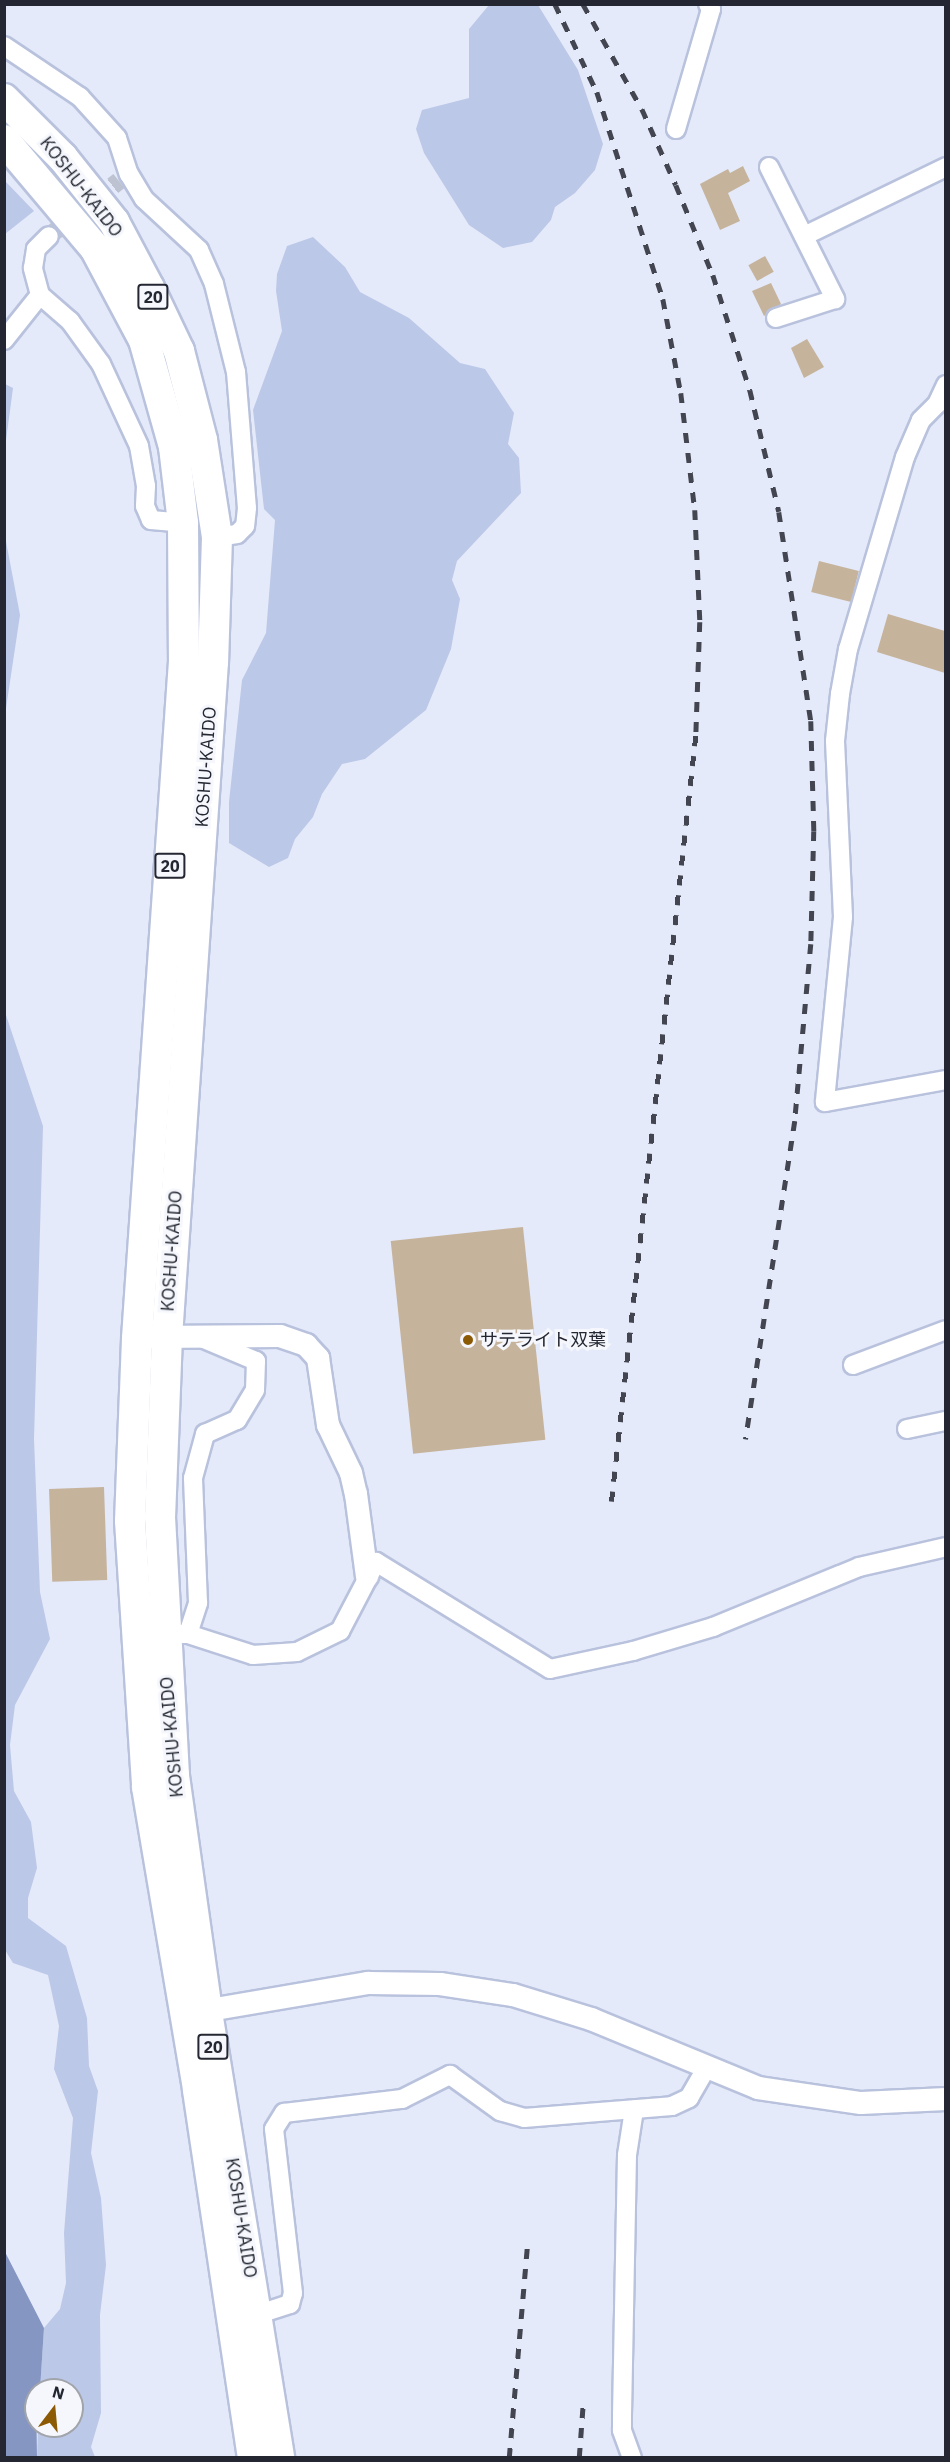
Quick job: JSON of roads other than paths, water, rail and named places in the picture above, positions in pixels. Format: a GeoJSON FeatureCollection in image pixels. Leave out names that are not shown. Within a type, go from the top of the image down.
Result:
{"type":"FeatureCollection","features":[{"type":"Feature","properties":{"kind":"highway","name":"KOSHU-KAIDO"},"geometry":{"type":"LineString","coordinates":[[4,99],[63,158],[114,222],[149,288],[179,351],[202,440],[217,537],[213,662],[167,1336],[160,1517],[176,1634],[174,1776],[195,2013],[198,2090],[252,2457]]}},
{"type":"Feature","properties":{"kind":"highway","name":"KOSHU-KAIDO"},"geometry":{"type":"LineString","coordinates":[[4,140],[95,248],[139,331],[174,447],[183,523],[184,661],[137,1339],[130,1521],[136,1640],[147,1787],[256,2315],[279,2457]]}},
{"type":"Feature","properties":{"kind":"street"},"geometry":{"type":"LineString","coordinates":[[676,129],[711,9],[708,4]]}},
{"type":"Feature","properties":{"kind":"street"},"geometry":{"type":"LineString","coordinates":[[4,46],[80,97],[117,138],[124,178],[199,250],[214,284],[236,372],[247,508],[245,526],[237,534],[217,537]]}},
{"type":"Feature","properties":{"kind":"street"},"geometry":{"type":"LineString","coordinates":[[769,167],[835,299],[776,318]]}},
{"type":"Feature","properties":{"kind":"street"},"geometry":{"type":"LineString","coordinates":[[804,236],[945,167]]}},
{"type":"Feature","properties":{"kind":"street"},"geometry":{"type":"LineString","coordinates":[[49,236],[36,249],[33,268],[40,295],[70,321],[101,364],[139,446],[146,486],[145,506],[151,520],[183,523]]}},
{"type":"Feature","properties":{"kind":"street"},"geometry":{"type":"LineString","coordinates":[[4,340],[40,295]]}},
{"type":"Feature","properties":{"kind":"street"},"geometry":{"type":"LineString","coordinates":[[945,385],[941,404],[921,420],[905,457],[848,649],[840,694],[835,741],[843,917],[825,1102],[945,1080]]}},
{"type":"Feature","properties":{"kind":"street"},"geometry":{"type":"LineString","coordinates":[[853,1365],[945,1330]]}},
{"type":"Feature","properties":{"kind":"street"},"geometry":{"type":"LineString","coordinates":[[137,1339],[167,1336],[280,1335],[306,1345],[318,1358],[328,1425],[351,1473],[367,1576]]}},
{"type":"Feature","properties":{"kind":"street"},"geometry":{"type":"LineString","coordinates":[[197,1336],[256,1361],[255,1390],[237,1420],[205,1434],[193,1478],[198,1603],[176,1634],[253,1655],[297,1652],[340,1631],[376,1562],[550,1669],[633,1652],[713,1627],[859,1567],[945,1547]]}},
{"type":"Feature","properties":{"kind":"street"},"geometry":{"type":"LineString","coordinates":[[907,1429],[945,1420]]}},
{"type":"Feature","properties":{"kind":"street"},"geometry":{"type":"LineString","coordinates":[[195,2013],[369,1983],[440,1984],[513,1995],[591,2019],[758,2088],[810,2098],[861,2103],[945,2099]]}},
{"type":"Feature","properties":{"kind":"street"},"geometry":{"type":"LineString","coordinates":[[256,2315],[290,2304],[293,2293],[274,2129],[284,2113],[402,2099],[450,2075],[500,2111],[524,2118],[672,2106],[688,2098],[706,2068]]}},
{"type":"Feature","properties":{"kind":"street"},"geometry":{"type":"LineString","coordinates":[[632,2457],[626,2446],[622,2415],[627,2155],[634,2110]]}},
{"type":"Feature","properties":{"kind":"tunnel"},"geometry":{"type":"LineString","coordinates":[[49,236],[119,181]]}},
{"type":"Feature","properties":{"kind":"railway"},"geometry":{"type":"LineString","coordinates":[[555,4],[597,92],[663,299],[681,393],[695,510],[700,622],[696,736],[611,1508]]}},
{"type":"Feature","properties":{"kind":"railway"},"geometry":{"type":"LineString","coordinates":[[583,4],[642,109],[676,185],[713,275],[750,390],[779,512],[811,721],[814,831],[811,944],[795,1121],[746,1439]]}},
{"type":"Feature","properties":{"kind":"railway"},"geometry":{"type":"LineString","coordinates":[[509,2458],[527,2246]]}},
{"type":"Feature","properties":{"kind":"railway"},"geometry":{"type":"LineString","coordinates":[[579,2458],[583,2404]]}},
{"type":"Feature","properties":{"kind":"place","name":"サテライト双葉"},"geometry":{"type":"Point","coordinates":[468,1340]}}]}
